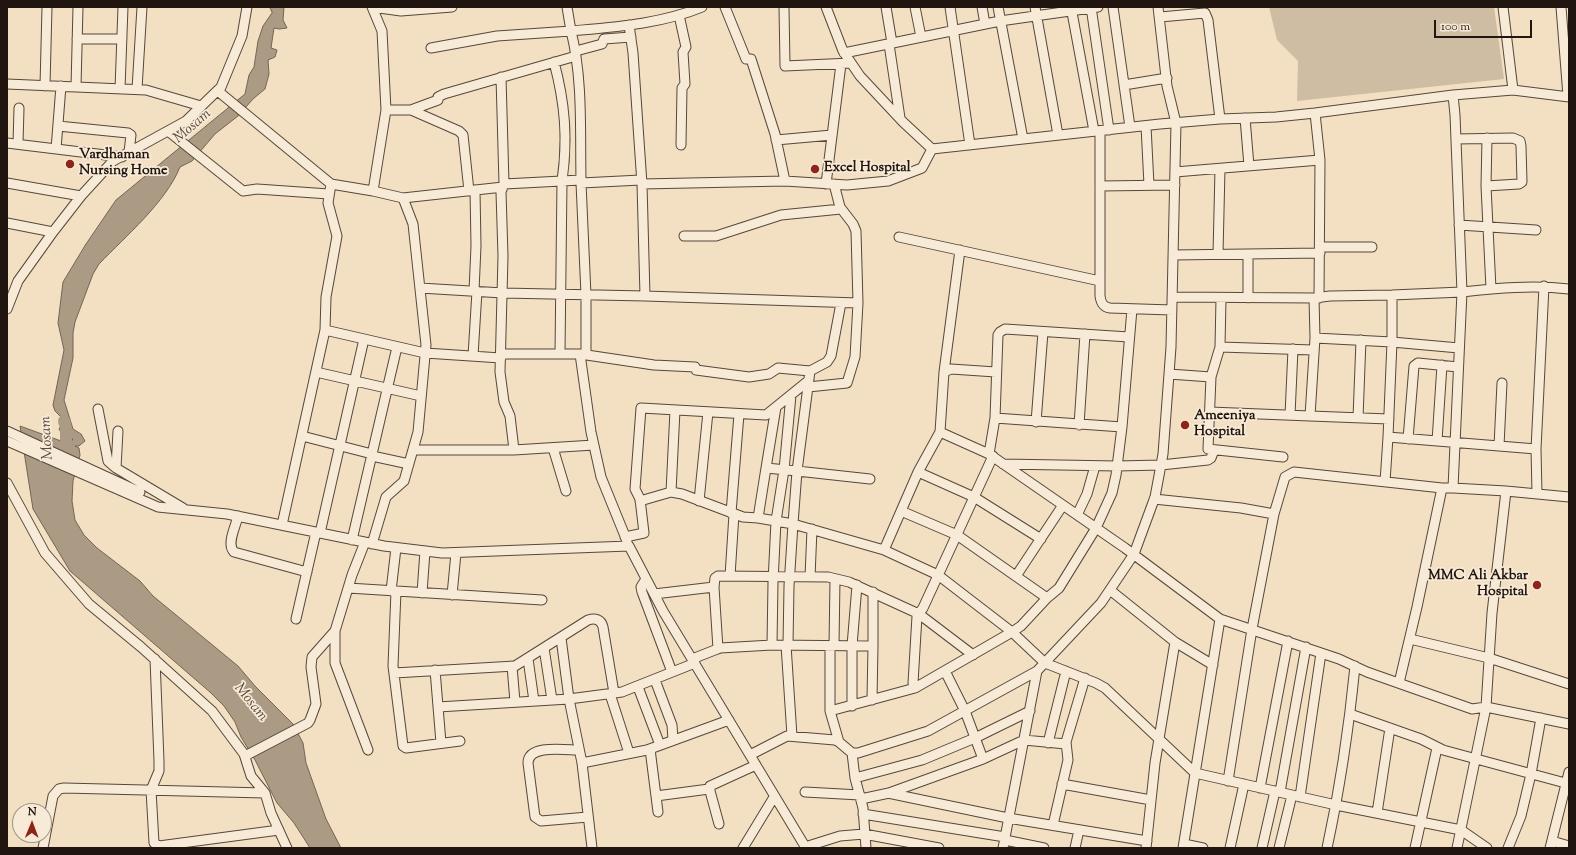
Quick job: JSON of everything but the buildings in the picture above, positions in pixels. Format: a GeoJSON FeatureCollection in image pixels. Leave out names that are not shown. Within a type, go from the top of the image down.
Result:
{"type":"FeatureCollection","features":[{"type":"Feature","properties":{"kind":"street"},"geometry":{"type":"LineString","coordinates":[[45,86],[47,7]]}},
{"type":"Feature","properties":{"kind":"street"},"geometry":{"type":"LineString","coordinates":[[76,87],[78,7]]}},
{"type":"Feature","properties":{"kind":"street"},"geometry":{"type":"LineString","coordinates":[[120,89],[123,7]]}},
{"type":"Feature","properties":{"kind":"street"},"geometry":{"type":"LineString","coordinates":[[137,89],[142,7]]}},
{"type":"Feature","properties":{"kind":"street"},"geometry":{"type":"LineString","coordinates":[[372,7],[401,11],[452,7]]}},
{"type":"Feature","properties":{"kind":"street"},"geometry":{"type":"LineString","coordinates":[[372,7],[382,31],[386,110],[373,191]]}},
{"type":"Feature","properties":{"kind":"street"},"geometry":{"type":"LineString","coordinates":[[567,7],[576,54],[580,101],[581,182],[586,295],[583,354],[594,445],[602,477],[625,537],[654,594],[774,797],[806,847],[840,836],[864,834],[919,846],[939,848]]}},
{"type":"Feature","properties":{"kind":"street"},"geometry":{"type":"LineString","coordinates":[[431,48],[497,36],[629,25],[679,15],[702,7]]}},
{"type":"Feature","properties":{"kind":"street"},"geometry":{"type":"LineString","coordinates":[[725,7],[746,59],[751,59],[776,140],[785,181]]}},
{"type":"Feature","properties":{"kind":"street"},"geometry":{"type":"LineString","coordinates":[[784,7],[785,66],[851,63]]}},
{"type":"Feature","properties":{"kind":"street"},"geometry":{"type":"LineString","coordinates":[[826,7],[844,53],[860,76],[932,149]]}},
{"type":"Feature","properties":{"kind":"street"},"geometry":{"type":"LineString","coordinates":[[886,7],[900,118]]}},
{"type":"Feature","properties":{"kind":"street"},"geometry":{"type":"LineString","coordinates":[[915,7],[920,37]]}},
{"type":"Feature","properties":{"kind":"street"},"geometry":{"type":"LineString","coordinates":[[950,7],[970,145]]}},
{"type":"Feature","properties":{"kind":"street"},"geometry":{"type":"LineString","coordinates":[[982,7],[985,24]]}},
{"type":"Feature","properties":{"kind":"street"},"geometry":{"type":"LineString","coordinates":[[998,7],[1023,139]]}},
{"type":"Feature","properties":{"kind":"street"},"geometry":{"type":"LineString","coordinates":[[844,53],[1000,21],[1036,11],[1093,7],[1101,131],[1101,303],[1104,307],[1172,310]]}},
{"type":"Feature","properties":{"kind":"street"},"geometry":{"type":"LineString","coordinates":[[1113,7],[1130,127]]}},
{"type":"Feature","properties":{"kind":"street"},"geometry":{"type":"LineString","coordinates":[[750,755],[781,738],[792,736],[839,742],[852,753],[858,753],[928,731],[1037,671],[1102,602],[1134,554],[1154,499],[1161,465],[1169,374],[1172,310],[1176,123],[1167,78],[1158,7]]}},
{"type":"Feature","properties":{"kind":"street"},"geometry":{"type":"LineString","coordinates":[[1503,7],[1512,90]]}},
{"type":"Feature","properties":{"kind":"street"},"geometry":{"type":"LineString","coordinates":[[932,149],[1130,127],[1220,119],[1315,114],[1453,95],[1512,90],[1568,96],[1561,7]]}},
{"type":"Feature","properties":{"kind":"street"},"geometry":{"type":"LineString","coordinates":[[7,309],[18,282],[52,232],[81,196],[114,161],[186,121],[219,90],[242,36],[245,8]]}},
{"type":"Feature","properties":{"kind":"street"},"geometry":{"type":"LineString","coordinates":[[1071,8],[1101,131]]}},
{"type":"Feature","properties":{"kind":"street"},"geometry":{"type":"LineString","coordinates":[[1036,11],[1058,135]]}},
{"type":"Feature","properties":{"kind":"street"},"geometry":{"type":"LineString","coordinates":[[1160,17],[1205,13],[1208,20],[1220,119]]}},
{"type":"Feature","properties":{"kind":"street"},"geometry":{"type":"LineString","coordinates":[[679,15],[686,47],[683,52],[684,84],[682,88],[681,145]]}},
{"type":"Feature","properties":{"kind":"street"},"geometry":{"type":"LineString","coordinates":[[629,25],[633,53],[642,182],[644,296]]}},
{"type":"Feature","properties":{"kind":"street"},"geometry":{"type":"LineString","coordinates":[[386,110],[411,110],[438,100],[438,97],[444,94],[554,62],[576,54],[602,44],[604,39],[631,37]]}},
{"type":"Feature","properties":{"kind":"street"},"geometry":{"type":"LineString","coordinates":[[77,39],[122,39]]}},
{"type":"Feature","properties":{"kind":"street"},"geometry":{"type":"LineString","coordinates":[[554,62],[562,91],[565,137],[565,163],[562,181],[560,354]]}},
{"type":"Feature","properties":{"kind":"street"},"geometry":{"type":"LineString","coordinates":[[625,537],[644,533],[640,501],[635,489],[641,408],[766,415],[791,395],[808,384],[847,383],[855,357],[858,303],[856,231],[853,224],[838,203],[830,184],[832,135],[841,64]]}},
{"type":"Feature","properties":{"kind":"street"},"geometry":{"type":"LineString","coordinates":[[502,77],[503,185],[501,192],[504,256],[500,372],[504,402],[510,416],[514,450]]}},
{"type":"Feature","properties":{"kind":"street"},"geometry":{"type":"LineString","coordinates":[[1124,85],[1167,78]]}},
{"type":"Feature","properties":{"kind":"street"},"geometry":{"type":"LineString","coordinates":[[7,84],[137,89],[153,91],[201,106]]}},
{"type":"Feature","properties":{"kind":"street"},"geometry":{"type":"LineString","coordinates":[[56,149],[61,86]]}},
{"type":"Feature","properties":{"kind":"street"},"geometry":{"type":"LineString","coordinates":[[219,90],[272,137],[331,184],[373,191],[402,198],[503,185],[562,181],[785,181],[847,185],[888,181],[922,168],[932,149]]}},
{"type":"Feature","properties":{"kind":"street"},"geometry":{"type":"LineString","coordinates":[[1453,95],[1462,292],[1453,488]]}},
{"type":"Feature","properties":{"kind":"street"},"geometry":{"type":"LineString","coordinates":[[18,144],[20,108]]}},
{"type":"Feature","properties":{"kind":"street"},"geometry":{"type":"LineString","coordinates":[[411,110],[459,131],[463,135],[472,190],[476,250],[473,356]]}},
{"type":"Feature","properties":{"kind":"street"},"geometry":{"type":"LineString","coordinates":[[1310,416],[1320,250],[1320,160],[1315,114]]}},
{"type":"Feature","properties":{"kind":"street"},"geometry":{"type":"LineString","coordinates":[[1245,118],[1249,166]]}},
{"type":"Feature","properties":{"kind":"street"},"geometry":{"type":"LineString","coordinates":[[58,126],[128,133],[131,135],[131,138],[126,155]]}},
{"type":"Feature","properties":{"kind":"street"},"geometry":{"type":"LineString","coordinates":[[1146,126],[1149,185]]}},
{"type":"Feature","properties":{"kind":"street"},"geometry":{"type":"LineString","coordinates":[[168,131],[242,191],[246,192],[257,189],[329,194]]}},
{"type":"Feature","properties":{"kind":"street"},"geometry":{"type":"LineString","coordinates":[[776,140],[832,135]]}},
{"type":"Feature","properties":{"kind":"street"},"geometry":{"type":"LineString","coordinates":[[1487,138],[1486,186],[1491,289]]}},
{"type":"Feature","properties":{"kind":"street"},"geometry":{"type":"LineString","coordinates":[[1456,139],[1513,138],[1520,141],[1522,182],[1519,184],[1486,186]]}},
{"type":"Feature","properties":{"kind":"street"},"geometry":{"type":"LineString","coordinates":[[7,143],[126,155]]}},
{"type":"Feature","properties":{"kind":"street"},"geometry":{"type":"LineString","coordinates":[[1175,172],[1320,160]]}},
{"type":"Feature","properties":{"kind":"street"},"geometry":{"type":"LineString","coordinates":[[1218,254],[1220,169]]}},
{"type":"Feature","properties":{"kind":"street"},"geometry":{"type":"LineString","coordinates":[[7,183],[81,196]]}},
{"type":"Feature","properties":{"kind":"street"},"geometry":{"type":"LineString","coordinates":[[282,525],[325,330],[326,298],[337,236],[328,204],[331,184]]}},
{"type":"Feature","properties":{"kind":"street"},"geometry":{"type":"LineString","coordinates":[[1100,186],[1175,184]]}},
{"type":"Feature","properties":{"kind":"street"},"geometry":{"type":"LineString","coordinates":[[368,750],[335,663],[335,631],[348,588],[386,497],[404,481],[418,432],[426,345],[413,224],[402,198]]}},
{"type":"Feature","properties":{"kind":"street"},"geometry":{"type":"LineString","coordinates":[[684,236],[716,236],[781,215],[842,209]]}},
{"type":"Feature","properties":{"kind":"street"},"geometry":{"type":"LineString","coordinates":[[7,223],[52,232]]}},
{"type":"Feature","properties":{"kind":"street"},"geometry":{"type":"LineString","coordinates":[[1459,225],[1536,230]]}},
{"type":"Feature","properties":{"kind":"street"},"geometry":{"type":"LineString","coordinates":[[900,237],[1100,281]]}},
{"type":"Feature","properties":{"kind":"street"},"geometry":{"type":"LineString","coordinates":[[1173,254],[1248,254],[1372,247]]}},
{"type":"Feature","properties":{"kind":"street"},"geometry":{"type":"LineString","coordinates":[[884,550],[918,472],[940,432],[944,372],[960,250]]}},
{"type":"Feature","properties":{"kind":"street"},"geometry":{"type":"LineString","coordinates":[[1248,254],[1248,298]]}},
{"type":"Feature","properties":{"kind":"street"},"geometry":{"type":"LineString","coordinates":[[1172,297],[1317,298],[1330,296],[1462,292],[1544,286],[1569,289]]}},
{"type":"Feature","properties":{"kind":"street"},"geometry":{"type":"LineString","coordinates":[[1537,494],[1536,449],[1544,286]]}},
{"type":"Feature","properties":{"kind":"street"},"geometry":{"type":"LineString","coordinates":[[420,288],[502,293],[858,303]]}},
{"type":"Feature","properties":{"kind":"street"},"geometry":{"type":"LineString","coordinates":[[1385,482],[1392,342],[1392,295]]}},
{"type":"Feature","properties":{"kind":"street"},"geometry":{"type":"LineString","coordinates":[[1220,298],[1220,347],[1211,377],[1208,450],[1283,457]]}},
{"type":"Feature","properties":{"kind":"street"},"geometry":{"type":"LineString","coordinates":[[325,330],[425,353],[473,356],[583,354],[654,365],[695,367],[696,370],[749,377],[769,374],[778,368],[810,371],[827,362],[831,356],[841,303]]}},
{"type":"Feature","properties":{"kind":"street"},"geometry":{"type":"LineString","coordinates":[[830,711],[915,688],[1021,626],[1047,598],[1059,588],[1096,528],[1112,493],[1118,466],[1132,309]]}},
{"type":"Feature","properties":{"kind":"street"},"geometry":{"type":"LineString","coordinates":[[915,688],[913,683],[917,616],[923,608],[991,455],[995,418],[998,335],[1005,329],[1129,337]]}},
{"type":"Feature","properties":{"kind":"street"},"geometry":{"type":"LineString","coordinates":[[1036,422],[1043,332]]}},
{"type":"Feature","properties":{"kind":"street"},"geometry":{"type":"LineString","coordinates":[[1079,425],[1085,334]]}},
{"type":"Feature","properties":{"kind":"street"},"geometry":{"type":"LineString","coordinates":[[1315,338],[1392,342],[1459,348]]}},
{"type":"Feature","properties":{"kind":"street"},"geometry":{"type":"LineString","coordinates":[[296,619],[340,446],[364,339]]}},
{"type":"Feature","properties":{"kind":"street"},"geometry":{"type":"LineString","coordinates":[[1358,418],[1360,340]]}},
{"type":"Feature","properties":{"kind":"street"},"geometry":{"type":"LineString","coordinates":[[352,540],[397,347]]}},
{"type":"Feature","properties":{"kind":"street"},"geometry":{"type":"LineString","coordinates":[[1220,347],[1314,350]]}},
{"type":"Feature","properties":{"kind":"street"},"geometry":{"type":"LineString","coordinates":[[1290,415],[1293,349]]}},
{"type":"Feature","properties":{"kind":"street"},"geometry":{"type":"LineString","coordinates":[[1408,438],[1414,366],[1418,363],[1458,367]]}},
{"type":"Feature","properties":{"kind":"street"},"geometry":{"type":"LineString","coordinates":[[1437,441],[1442,365]]}},
{"type":"Feature","properties":{"kind":"street"},"geometry":{"type":"LineString","coordinates":[[944,372],[951,369],[996,372]]}},
{"type":"Feature","properties":{"kind":"street"},"geometry":{"type":"LineString","coordinates":[[792,736],[787,645],[790,576],[797,472],[810,371]]}},
{"type":"Feature","properties":{"kind":"street"},"geometry":{"type":"LineString","coordinates":[[316,372],[388,387],[421,396]]}},
{"type":"Feature","properties":{"kind":"street"},"geometry":{"type":"LineString","coordinates":[[1169,374],[1211,377]]}},
{"type":"Feature","properties":{"kind":"street"},"geometry":{"type":"LineString","coordinates":[[1499,446],[1502,383]]}},
{"type":"Feature","properties":{"kind":"street"},"geometry":{"type":"LineString","coordinates":[[772,645],[776,521],[784,470],[791,395]]}},
{"type":"Feature","properties":{"kind":"street"},"geometry":{"type":"LineString","coordinates":[[758,518],[776,407]]}},
{"type":"Feature","properties":{"kind":"street"},"geometry":{"type":"LineString","coordinates":[[98,409],[106,459],[116,468],[186,510]]}},
{"type":"Feature","properties":{"kind":"street"},"geometry":{"type":"LineString","coordinates":[[671,492],[675,410]]}},
{"type":"Feature","properties":{"kind":"street"},"geometry":{"type":"LineString","coordinates":[[699,501],[708,412]]}},
{"type":"Feature","properties":{"kind":"street"},"geometry":{"type":"LineString","coordinates":[[1210,412],[1389,419]]}},
{"type":"Feature","properties":{"kind":"street"},"geometry":{"type":"LineString","coordinates":[[730,576],[732,513],[739,414]]}},
{"type":"Feature","properties":{"kind":"street"},"geometry":{"type":"LineString","coordinates":[[995,418],[1122,427]]}},
{"type":"Feature","properties":{"kind":"street"},"geometry":{"type":"LineString","coordinates":[[7,431],[174,508]]}},
{"type":"Feature","properties":{"kind":"street"},"geometry":{"type":"LineString","coordinates":[[116,468],[118,431]]}},
{"type":"Feature","properties":{"kind":"street"},"geometry":{"type":"LineString","coordinates":[[940,432],[991,455],[1134,554],[1220,618],[1288,641],[1472,709],[1486,707],[1568,723],[1569,713]]}},
{"type":"Feature","properties":{"kind":"street"},"geometry":{"type":"LineString","coordinates":[[302,436],[372,454],[372,456],[409,464]]}},
{"type":"Feature","properties":{"kind":"street"},"geometry":{"type":"LineString","coordinates":[[1388,437],[1536,449]]}},
{"type":"Feature","properties":{"kind":"street"},"geometry":{"type":"LineString","coordinates":[[7,441],[158,507],[238,516],[396,548],[456,553],[629,546]]}},
{"type":"Feature","properties":{"kind":"street"},"geometry":{"type":"LineString","coordinates":[[413,450],[514,450],[594,445]]}},
{"type":"Feature","properties":{"kind":"street"},"geometry":{"type":"LineString","coordinates":[[553,448],[566,491]]}},
{"type":"Feature","properties":{"kind":"street"},"geometry":{"type":"LineString","coordinates":[[1003,464],[1095,466],[1161,465],[1208,460],[1211,458],[1214,450]]}},
{"type":"Feature","properties":{"kind":"street"},"geometry":{"type":"LineString","coordinates":[[1077,515],[1089,489],[1095,466]]}},
{"type":"Feature","properties":{"kind":"street"},"geometry":{"type":"LineString","coordinates":[[766,468],[870,479]]}},
{"type":"Feature","properties":{"kind":"street"},"geometry":{"type":"LineString","coordinates":[[918,472],[974,496],[1040,539]]}},
{"type":"Feature","properties":{"kind":"street"},"geometry":{"type":"LineString","coordinates":[[1228,780],[1252,629],[1274,514],[1285,477],[1294,472],[1442,488],[1506,491],[1569,497]]}},
{"type":"Feature","properties":{"kind":"street"},"geometry":{"type":"LineString","coordinates":[[7,484],[48,557],[92,607],[155,659],[208,708],[247,755],[251,776],[264,793],[271,813],[287,848]]}},
{"type":"Feature","properties":{"kind":"street"},"geometry":{"type":"LineString","coordinates":[[1399,683],[1410,639],[1442,488]]}},
{"type":"Feature","properties":{"kind":"street"},"geometry":{"type":"LineString","coordinates":[[1457,848],[1486,707],[1492,613],[1506,491]]}},
{"type":"Feature","properties":{"kind":"street"},"geometry":{"type":"LineString","coordinates":[[640,501],[671,492],[682,494],[743,518],[758,518],[793,524],[884,550],[938,575],[1012,632],[1045,663],[1085,678],[1105,688],[1195,773],[1336,805],[1461,830],[1487,848]]}},
{"type":"Feature","properties":{"kind":"street"},"geometry":{"type":"LineString","coordinates":[[1154,499],[1241,508],[1274,514]]}},
{"type":"Feature","properties":{"kind":"street"},"geometry":{"type":"LineString","coordinates":[[1016,576],[1063,505]]}},
{"type":"Feature","properties":{"kind":"street"},"geometry":{"type":"LineString","coordinates":[[901,511],[956,534],[1047,598]]}},
{"type":"Feature","properties":{"kind":"street"},"geometry":{"type":"LineString","coordinates":[[238,516],[231,542],[232,550],[234,552],[307,572]]}},
{"type":"Feature","properties":{"kind":"street"},"geometry":{"type":"LineString","coordinates":[[810,577],[812,529]]}},
{"type":"Feature","properties":{"kind":"street"},"geometry":{"type":"LineString","coordinates":[[396,548],[393,662],[404,747],[460,741]]}},
{"type":"Feature","properties":{"kind":"street"},"geometry":{"type":"LineString","coordinates":[[422,593],[425,551]]}},
{"type":"Feature","properties":{"kind":"street"},"geometry":{"type":"LineString","coordinates":[[452,595],[456,553]]}},
{"type":"Feature","properties":{"kind":"street"},"geometry":{"type":"LineString","coordinates":[[718,649],[714,587],[715,578],[718,576],[790,576],[828,577],[857,585],[919,614],[973,655]]}},
{"type":"Feature","properties":{"kind":"street"},"geometry":{"type":"LineString","coordinates":[[646,579],[642,587],[642,592],[672,672]]}},
{"type":"Feature","properties":{"kind":"street"},"geometry":{"type":"LineString","coordinates":[[835,579],[830,711],[839,742]]}},
{"type":"Feature","properties":{"kind":"street"},"geometry":{"type":"LineString","coordinates":[[852,706],[852,646],[857,585]]}},
{"type":"Feature","properties":{"kind":"street"},"geometry":{"type":"LineString","coordinates":[[654,594],[714,587]]}},
{"type":"Feature","properties":{"kind":"street"},"geometry":{"type":"LineString","coordinates":[[348,588],[542,600]]}},
{"type":"Feature","properties":{"kind":"street"},"geometry":{"type":"LineString","coordinates":[[1110,590],[1175,642],[1213,665]]}},
{"type":"Feature","properties":{"kind":"street"},"geometry":{"type":"LineString","coordinates":[[872,700],[873,592]]}},
{"type":"Feature","properties":{"kind":"street"},"geometry":{"type":"LineString","coordinates":[[394,673],[512,666],[519,664],[593,618],[602,622],[612,694],[629,753]]}},
{"type":"Feature","properties":{"kind":"street"},"geometry":{"type":"LineString","coordinates":[[1203,848],[1183,846],[1220,618]]}},
{"type":"Feature","properties":{"kind":"street"},"geometry":{"type":"LineString","coordinates":[[247,755],[308,723],[316,704],[311,667],[312,656],[335,631]]}},
{"type":"Feature","properties":{"kind":"street"},"geometry":{"type":"LineString","coordinates":[[561,638],[569,699],[582,763],[592,848]]}},
{"type":"Feature","properties":{"kind":"street"},"geometry":{"type":"LineString","coordinates":[[1410,639],[1489,658],[1569,684]]}},
{"type":"Feature","properties":{"kind":"street"},"geometry":{"type":"LineString","coordinates":[[1260,788],[1288,641]]}},
{"type":"Feature","properties":{"kind":"street"},"geometry":{"type":"LineString","coordinates":[[888,794],[1147,844],[1158,739],[1175,642]]}},
{"type":"Feature","properties":{"kind":"street"},"geometry":{"type":"LineString","coordinates":[[438,707],[569,699],[612,694],[629,690],[655,680],[718,649],[772,645],[873,646]]}},
{"type":"Feature","properties":{"kind":"street"},"geometry":{"type":"LineString","coordinates":[[544,648],[552,700]]}},
{"type":"Feature","properties":{"kind":"street"},"geometry":{"type":"LineString","coordinates":[[1262,848],[1277,792],[1306,648]]}},
{"type":"Feature","properties":{"kind":"street"},"geometry":{"type":"LineString","coordinates":[[1278,848],[1296,796],[1321,653]]}},
{"type":"Feature","properties":{"kind":"street"},"geometry":{"type":"LineString","coordinates":[[528,658],[534,701]]}},
{"type":"Feature","properties":{"kind":"street"},"geometry":{"type":"LineString","coordinates":[[155,659],[159,771],[152,790],[153,841],[159,846],[279,830]]}},
{"type":"Feature","properties":{"kind":"street"},"geometry":{"type":"LineString","coordinates":[[512,666],[515,702]]}},
{"type":"Feature","properties":{"kind":"street"},"geometry":{"type":"LineString","coordinates":[[1328,848],[1350,714],[1355,666]]}},
{"type":"Feature","properties":{"kind":"street"},"geometry":{"type":"LineString","coordinates":[[435,670],[441,743]]}},
{"type":"Feature","properties":{"kind":"street"},"geometry":{"type":"LineString","coordinates":[[945,671],[965,711],[983,759]]}},
{"type":"Feature","properties":{"kind":"street"},"geometry":{"type":"LineString","coordinates":[[1004,842],[1037,671]]}},
{"type":"Feature","properties":{"kind":"street"},"geometry":{"type":"LineString","coordinates":[[1048,742],[1066,671]]}},
{"type":"Feature","properties":{"kind":"street"},"geometry":{"type":"LineString","coordinates":[[1053,825],[1068,756],[1066,744],[1085,678]]}},
{"type":"Feature","properties":{"kind":"street"},"geometry":{"type":"LineString","coordinates":[[655,680],[672,725],[674,740]]}},
{"type":"Feature","properties":{"kind":"street"},"geometry":{"type":"LineString","coordinates":[[638,686],[660,745]]}},
{"type":"Feature","properties":{"kind":"street"},"geometry":{"type":"LineString","coordinates":[[855,778],[918,762],[975,738],[1030,711]]}},
{"type":"Feature","properties":{"kind":"street"},"geometry":{"type":"LineString","coordinates":[[1350,714],[1421,739],[1437,748],[1568,784]]}},
{"type":"Feature","properties":{"kind":"street"},"geometry":{"type":"LineString","coordinates":[[1508,848],[1519,822],[1532,774],[1540,718]]}},
{"type":"Feature","properties":{"kind":"street"},"geometry":{"type":"LineString","coordinates":[[582,763],[650,749],[729,720]]}},
{"type":"Feature","properties":{"kind":"street"},"geometry":{"type":"LineString","coordinates":[[1377,812],[1390,728]]}},
{"type":"Feature","properties":{"kind":"street"},"geometry":{"type":"LineString","coordinates":[[805,792],[860,797],[888,794],[983,759],[1024,740],[1066,744]]}},
{"type":"Feature","properties":{"kind":"street"},"geometry":{"type":"LineString","coordinates":[[1415,848],[1437,748]]}},
{"type":"Feature","properties":{"kind":"street"},"geometry":{"type":"LineString","coordinates":[[650,749],[658,812]]}},
{"type":"Feature","properties":{"kind":"street"},"geometry":{"type":"LineString","coordinates":[[579,750],[544,750],[531,754],[528,757],[535,818],[541,821],[588,817]]}},
{"type":"Feature","properties":{"kind":"street"},"geometry":{"type":"LineString","coordinates":[[852,753],[855,778],[863,814],[866,848]]}},
{"type":"Feature","properties":{"kind":"street"},"geometry":{"type":"LineString","coordinates":[[656,796],[709,789],[711,785],[756,765]]}},
{"type":"Feature","properties":{"kind":"street"},"geometry":{"type":"LineString","coordinates":[[1569,772],[1568,784],[1551,845],[1569,846]]}},
{"type":"Feature","properties":{"kind":"street"},"geometry":{"type":"LineString","coordinates":[[1062,784],[1151,800]]}},
{"type":"Feature","properties":{"kind":"street"},"geometry":{"type":"LineString","coordinates":[[1230,848],[1244,784]]}},
{"type":"Feature","properties":{"kind":"street"},"geometry":{"type":"LineString","coordinates":[[43,848],[53,796],[59,789],[264,793]]}},
{"type":"Feature","properties":{"kind":"street"},"geometry":{"type":"LineString","coordinates":[[709,789],[719,824]]}},
{"type":"Feature","properties":{"kind":"street"},"geometry":{"type":"LineString","coordinates":[[743,848],[774,797]]}},
{"type":"Feature","properties":{"kind":"street"},"geometry":{"type":"LineString","coordinates":[[863,814],[1004,842],[1044,848]]}},
{"type":"Feature","properties":{"kind":"street"},"geometry":{"type":"LineString","coordinates":[[1075,848],[1078,830]]}},
{"type":"Feature","properties":{"kind":"shaded area"},"geometry":{"type":"Polygon","coordinates":[[[1269,7],[1494,7],[1504,79],[1297,101],[1298,61],[1277,40],[1269,7]]]}},
{"type":"Feature","properties":{"kind":"water"},"geometry":{"type":"Polygon","coordinates":[[[270,7],[284,7],[283,20],[287,28],[274,28],[271,48],[277,50],[275,57],[268,60],[269,74],[265,89],[253,99],[238,116],[215,134],[192,161],[180,167],[174,180],[155,206],[99,264],[93,274],[75,322],[73,333],[73,358],[64,400],[73,429],[81,434],[85,441],[79,446],[75,446],[79,448],[80,455],[73,481],[72,501],[75,520],[84,535],[97,548],[140,581],[153,596],[238,666],[255,686],[293,724],[303,743],[306,763],[326,819],[341,848],[310,848],[294,823],[277,803],[255,760],[241,737],[235,722],[224,706],[211,693],[70,571],[33,509],[20,426],[72,445],[71,442],[73,439],[63,436],[59,429],[63,419],[55,411],[53,405],[64,350],[58,323],[63,282],[86,244],[116,200],[245,94],[249,75],[254,67],[258,41],[263,26],[272,13],[270,7]]]}},
{"type":"Feature","properties":{"kind":"waterway","name":"Mosam"},"geometry":{"type":"LineString","coordinates":[[64,421],[66,428],[66,460]]}},
{"type":"Feature","properties":{"kind":"place","name":"Vardhaman Nursing Home"},"geometry":{"type":"Point","coordinates":[70,164]}},
{"type":"Feature","properties":{"kind":"place","name":"Excel Hospital"},"geometry":{"type":"Point","coordinates":[815,169]}},
{"type":"Feature","properties":{"kind":"place","name":"Ameeniya Hospital"},"geometry":{"type":"Point","coordinates":[1185,425]}},
{"type":"Feature","properties":{"kind":"place","name":"MMC Ali Akbar Hospital"},"geometry":{"type":"Point","coordinates":[1537,585]}}]}
